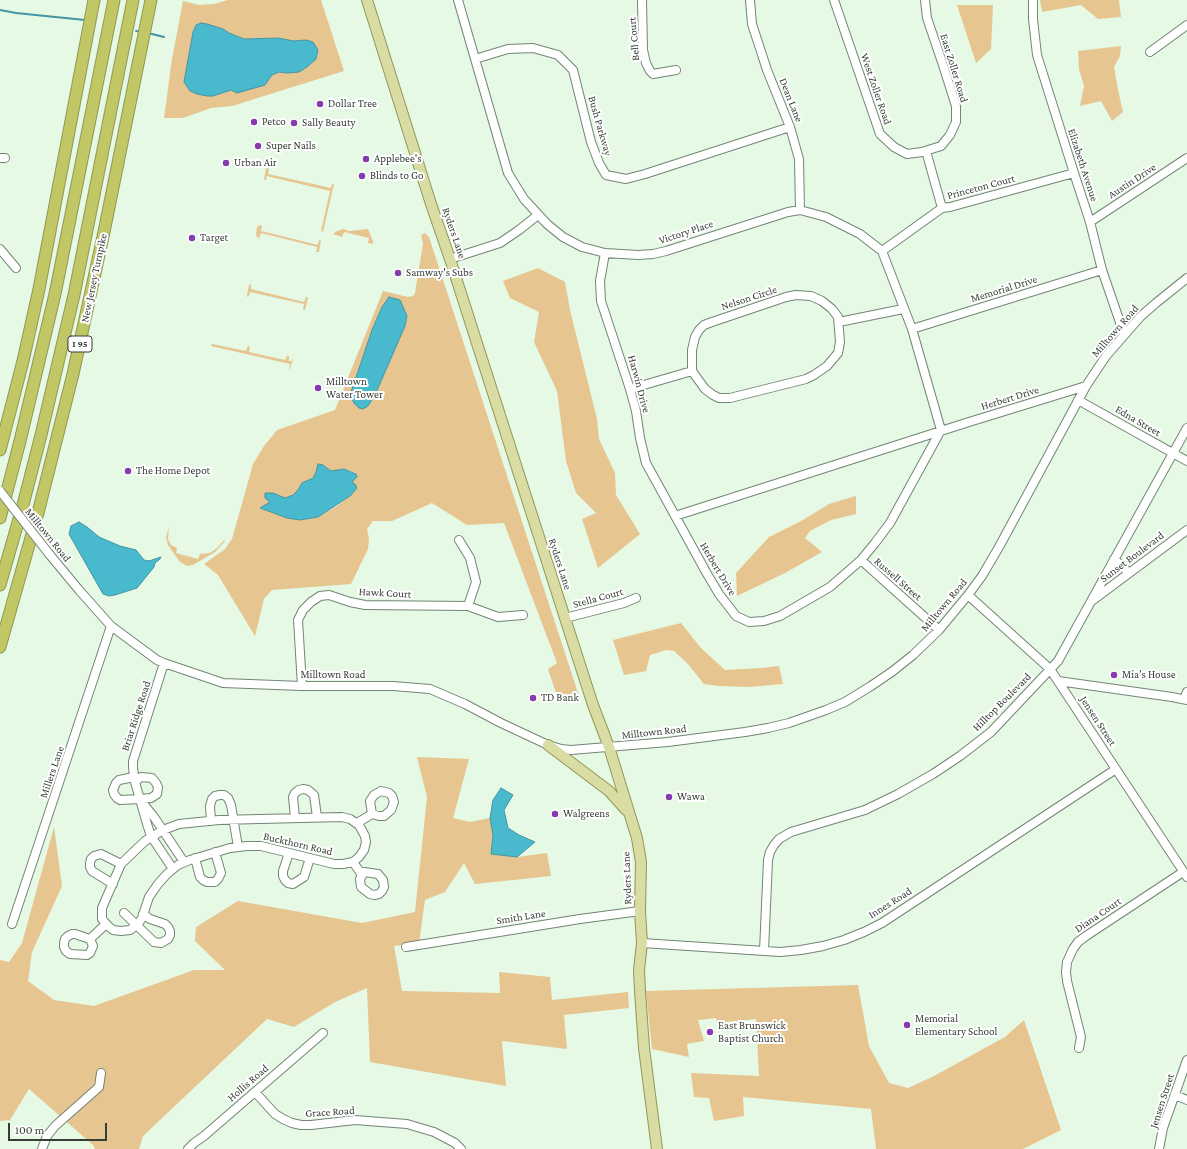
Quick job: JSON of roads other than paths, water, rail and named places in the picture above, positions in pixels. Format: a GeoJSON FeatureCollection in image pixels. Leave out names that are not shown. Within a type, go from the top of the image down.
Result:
{"type":"FeatureCollection","features":[{"type":"Feature","properties":{"kind":"highway"},"geometry":{"type":"LineString","coordinates":[[0,450],[23,360],[39,288],[94,0]]}},
{"type":"Feature","properties":{"kind":"highway"},"geometry":{"type":"LineString","coordinates":[[0,518],[54,301],[114,0]]}},
{"type":"Feature","properties":{"kind":"highway","name":"New Jersey Turnpike"},"geometry":{"type":"LineString","coordinates":[[0,585],[41,435],[74,295],[133,0]]}},
{"type":"Feature","properties":{"kind":"highway","name":"New Jersey Turnpike"},"geometry":{"type":"LineString","coordinates":[[0,647],[38,513],[73,374],[104,232],[151,0]]}},
{"type":"Feature","properties":{"kind":"main road","name":"Ryders Lane"},"geometry":{"type":"LineString","coordinates":[[367,0],[431,204],[593,705],[609,747],[637,838],[640,862],[640,911],[642,943],[639,970],[644,1048],[657,1149]]}},
{"type":"Feature","properties":{"kind":"main road"},"geometry":{"type":"LineString","coordinates":[[548,745],[609,791],[628,812]]}},
{"type":"Feature","properties":{"kind":"street","name":"Victory Place"},"geometry":{"type":"LineString","coordinates":[[458,0],[508,173],[524,199],[547,224],[563,237],[582,247],[605,253],[638,255],[666,251],[781,214],[800,210],[826,217],[854,230],[882,251]]}},
{"type":"Feature","properties":{"kind":"street","name":"Bell Court"},"geometry":{"type":"LineString","coordinates":[[642,0],[643,50],[646,63],[653,74],[676,70]]}},
{"type":"Feature","properties":{"kind":"street","name":"Dean Lane"},"geometry":{"type":"LineString","coordinates":[[750,0],[752,24],[767,70],[790,127],[799,159],[800,210]]}},
{"type":"Feature","properties":{"kind":"street","name":"West Zoller Road"},"geometry":{"type":"LineString","coordinates":[[834,0],[880,134],[894,147],[907,154],[926,151]]}},
{"type":"Feature","properties":{"kind":"street","name":"East Zoller Road"},"geometry":{"type":"LineString","coordinates":[[925,0],[927,18],[956,106],[956,122],[950,135],[941,146],[926,151]]}},
{"type":"Feature","properties":{"kind":"street","name":"Elizabeth Avenue"},"geometry":{"type":"LineString","coordinates":[[1033,0],[1033,19],[1037,56],[1090,222],[1102,270],[1124,334]]}},
{"type":"Feature","properties":{"kind":"street"},"geometry":{"type":"LineString","coordinates":[[1150,52],[1187,25]]}},
{"type":"Feature","properties":{"kind":"street","name":"Bush Parkway"},"geometry":{"type":"LineString","coordinates":[[475,58],[508,49],[532,48],[558,55],[574,70],[591,142],[599,163],[606,175],[626,179],[790,127]]}},
{"type":"Feature","properties":{"kind":"street"},"geometry":{"type":"LineString","coordinates":[[926,151],[942,208]]}},
{"type":"Feature","properties":{"kind":"street","name":"Austin Drive"},"geometry":{"type":"LineString","coordinates":[[1090,222],[1187,158]]}},
{"type":"Feature","properties":{"kind":"street","name":"Princeton Court"},"geometry":{"type":"LineString","coordinates":[[882,251],[942,208],[1074,173]]}},
{"type":"Feature","properties":{"kind":"street"},"geometry":{"type":"LineString","coordinates":[[450,259],[500,243],[538,215]]}},
{"type":"Feature","properties":{"kind":"street"},"geometry":{"type":"LineString","coordinates":[[0,249],[16,268]]}},
{"type":"Feature","properties":{"kind":"street"},"geometry":{"type":"LineString","coordinates":[[882,251],[912,329],[942,430]]}},
{"type":"Feature","properties":{"kind":"street","name":"Harwin Drive"},"geometry":{"type":"LineString","coordinates":[[605,253],[600,281],[601,301],[630,389],[636,411],[646,463],[675,516]]}},
{"type":"Feature","properties":{"kind":"street","name":"Memorial Drive"},"geometry":{"type":"LineString","coordinates":[[912,329],[1102,270]]}},
{"type":"Feature","properties":{"kind":"street","name":"Milltown Road"},"geometry":{"type":"LineString","coordinates":[[0,491],[50,555],[111,626],[164,664],[223,683],[302,686],[393,686],[430,689],[465,704],[548,745],[561,749],[571,750],[668,742],[746,732],[789,723],[845,702],[888,675],[913,655],[939,630],[968,595],[999,547],[1078,400],[1106,356],[1124,334],[1156,303],[1187,278]]}},
{"type":"Feature","properties":{"kind":"street","name":"Nelson Circle"},"geometry":{"type":"LineString","coordinates":[[692,370],[692,350],[695,337],[704,325],[786,297],[805,295],[817,298],[832,309],[838,317],[839,322]]}},
{"type":"Feature","properties":{"kind":"street"},"geometry":{"type":"LineString","coordinates":[[630,389],[692,370],[706,389],[719,398],[730,398],[806,379],[814,376],[827,366],[838,353],[840,342],[839,322],[903,308]]}},
{"type":"Feature","properties":{"kind":"street","name":"Herbert Drive"},"geometry":{"type":"LineString","coordinates":[[942,430],[890,522],[861,560],[830,587],[780,616],[764,621],[749,622],[736,616],[719,594],[675,516],[942,430],[1086,386]]}},
{"type":"Feature","properties":{"kind":"street","name":"Edna Street"},"geometry":{"type":"LineString","coordinates":[[1078,400],[1187,461]]}},
{"type":"Feature","properties":{"kind":"street","name":"Hilltop Boulevard"},"geometry":{"type":"LineString","coordinates":[[764,951],[768,860],[770,852],[779,839],[791,832],[865,810],[898,794],[933,774],[960,756],[991,732],[1058,661],[1187,428]]}},
{"type":"Feature","properties":{"kind":"street","name":"Sunset Boulevard"},"geometry":{"type":"LineString","coordinates":[[1091,602],[1187,530]]}},
{"type":"Feature","properties":{"kind":"street"},"geometry":{"type":"LineString","coordinates":[[459,540],[470,558],[476,582],[468,606]]}},
{"type":"Feature","properties":{"kind":"street"},"geometry":{"type":"LineString","coordinates":[[1114,559],[1129,573]]}},
{"type":"Feature","properties":{"kind":"street","name":"Russell Street"},"geometry":{"type":"LineString","coordinates":[[861,560],[939,630]]}},
{"type":"Feature","properties":{"kind":"street","name":"Hawk Court"},"geometry":{"type":"LineString","coordinates":[[302,686],[298,620],[303,610],[320,596],[329,595],[365,605],[468,606],[498,617],[523,615]]}},
{"type":"Feature","properties":{"kind":"street","name":"Jensen Street"},"geometry":{"type":"LineString","coordinates":[[968,595],[1050,669],[1185,874]]}},
{"type":"Feature","properties":{"kind":"street","name":"Stella Court"},"geometry":{"type":"LineString","coordinates":[[565,618],[624,603],[636,598]]}},
{"type":"Feature","properties":{"kind":"street","name":"Millers Lane"},"geometry":{"type":"LineString","coordinates":[[12,924],[111,626]]}},
{"type":"Feature","properties":{"kind":"street","name":"Briar Ridge Road"},"geometry":{"type":"LineString","coordinates":[[164,664],[133,761],[133,768],[144,817],[151,836],[173,868]]}},
{"type":"Feature","properties":{"kind":"street"},"geometry":{"type":"LineString","coordinates":[[1058,681],[1186,697]]}},
{"type":"Feature","properties":{"kind":"street","name":"Innes Road"},"geometry":{"type":"LineString","coordinates":[[642,943],[780,952],[823,946],[844,940],[882,923],[1116,769]]}},
{"type":"Feature","properties":{"kind":"street"},"geometry":{"type":"LineString","coordinates":[[141,777],[152,778],[158,787],[158,794],[151,798],[140,799],[120,800],[114,794],[113,790],[116,783],[120,780],[135,780],[141,777]]}},
{"type":"Feature","properties":{"kind":"street"},"geometry":{"type":"LineString","coordinates":[[295,818],[294,797],[299,790],[303,789],[311,791],[315,798],[317,817]]}},
{"type":"Feature","properties":{"kind":"street"},"geometry":{"type":"LineString","coordinates":[[211,821],[210,803],[212,799],[215,796],[220,795],[228,798],[234,820],[238,847]]}},
{"type":"Feature","properties":{"kind":"street","name":"Briar Ridge Road"},"geometry":{"type":"LineString","coordinates":[[140,799],[184,862]]}},
{"type":"Feature","properties":{"kind":"street"},"geometry":{"type":"LineString","coordinates":[[362,875],[353,862],[364,850],[366,842],[365,836],[357,823],[372,814]]}},
{"type":"Feature","properties":{"kind":"street","name":"Buckthorn Road"},"geometry":{"type":"LineString","coordinates":[[106,924],[102,919],[102,908],[122,864],[151,836],[163,830],[178,824],[211,821],[317,817],[342,817],[357,823]]}},
{"type":"Feature","properties":{"kind":"street","name":"Buckthorn Road"},"geometry":{"type":"LineString","coordinates":[[137,925],[142,918],[149,897],[158,884],[173,868],[184,862],[215,852],[238,847],[261,846],[334,864],[353,862]]}},
{"type":"Feature","properties":{"kind":"street"},"geometry":{"type":"LineString","coordinates":[[195,858],[200,877],[211,883],[218,879],[221,873],[215,852]]}},
{"type":"Feature","properties":{"kind":"street"},"geometry":{"type":"LineString","coordinates":[[289,853],[283,876],[288,882],[295,884],[304,877],[310,858]]}},
{"type":"Feature","properties":{"kind":"street"},"geometry":{"type":"LineString","coordinates":[[113,884],[94,873],[90,867],[91,859],[97,854],[104,855],[122,864]]}},
{"type":"Feature","properties":{"kind":"street","name":"Diana Court"},"geometry":{"type":"LineString","coordinates":[[1079,1048],[1081,1037],[1066,972],[1067,962],[1073,949],[1078,942],[1086,936],[1185,874]]}},
{"type":"Feature","properties":{"kind":"street","name":"Smith Lane"},"geometry":{"type":"LineString","coordinates":[[406,947],[580,919],[640,911]]}},
{"type":"Feature","properties":{"kind":"street"},"geometry":{"type":"LineString","coordinates":[[124,913],[154,942],[162,943],[168,939],[170,931],[168,927],[163,923],[150,919],[143,914]]}},
{"type":"Feature","properties":{"kind":"street"},"geometry":{"type":"LineString","coordinates":[[90,939],[106,924],[113,930],[121,931],[130,930],[137,925]]}},
{"type":"Feature","properties":{"kind":"street","name":"Hollis Road"},"geometry":{"type":"LineString","coordinates":[[188,1149],[323,1033]]}},
{"type":"Feature","properties":{"kind":"street","name":"Jensen Street"},"geometry":{"type":"LineString","coordinates":[[1159,1149],[1163,1128],[1187,1060]]}},
{"type":"Feature","properties":{"kind":"street"},"geometry":{"type":"LineString","coordinates":[[42,1149],[47,1136],[55,1126],[99,1087],[101,1073]]}},
{"type":"Feature","properties":{"kind":"street","name":"Grace Road"},"geometry":{"type":"LineString","coordinates":[[255,1092],[275,1114],[292,1123],[311,1125],[355,1120],[407,1124],[434,1132],[455,1143],[461,1149]]}},
{"type":"Feature","properties":{"kind":"street"},"geometry":{"type":"LineString","coordinates":[[1175,1095],[1187,1100]]}},
{"type":"Feature","properties":{"kind":"water"},"geometry":{"type":"Polygon","coordinates":[[[201,23],[223,29],[244,39],[278,38],[313,42],[318,50],[316,59],[299,72],[279,72],[272,75],[265,85],[237,93],[231,90],[213,96],[197,94],[190,91],[184,82],[193,32],[196,25],[201,23]]]}},
{"type":"Feature","properties":{"kind":"water"},"geometry":{"type":"Polygon","coordinates":[[[389,297],[400,300],[407,316],[405,326],[375,395],[368,406],[363,409],[359,408],[354,403],[350,395],[372,330],[382,307],[389,297]]]}},
{"type":"Feature","properties":{"kind":"water"},"geometry":{"type":"Polygon","coordinates":[[[318,464],[323,465],[331,471],[344,469],[356,474],[357,477],[352,482],[357,488],[350,496],[318,517],[300,520],[287,518],[260,508],[270,502],[265,498],[265,493],[273,493],[285,498],[293,495],[302,483],[313,478],[318,464]]]}},
{"type":"Feature","properties":{"kind":"water"},"geometry":{"type":"Polygon","coordinates":[[[79,522],[99,537],[120,546],[136,550],[144,560],[149,561],[161,557],[137,588],[115,595],[109,596],[103,594],[69,534],[71,526],[79,522]]]}},
{"type":"Feature","properties":{"kind":"water"},"geometry":{"type":"Polygon","coordinates":[[[501,788],[513,795],[504,810],[508,828],[535,842],[517,857],[491,854],[493,835],[490,818],[493,800],[501,788]]]}},
{"type":"Feature","properties":{"kind":"waterway"},"geometry":{"type":"LineString","coordinates":[[0,10],[85,20]]}},
{"type":"Feature","properties":{"kind":"waterway"},"geometry":{"type":"LineString","coordinates":[[136,31],[142,32]]}},
{"type":"Feature","properties":{"kind":"waterway"},"geometry":{"type":"LineString","coordinates":[[148,33],[164,37]]}},
{"type":"Feature","properties":{"kind":"place","name":"Dollar Tree"},"geometry":{"type":"Point","coordinates":[320,104]}},
{"type":"Feature","properties":{"kind":"place","name":"Petco"},"geometry":{"type":"Point","coordinates":[254,122]}},
{"type":"Feature","properties":{"kind":"place","name":"Sally Beauty"},"geometry":{"type":"Point","coordinates":[294,123]}},
{"type":"Feature","properties":{"kind":"place","name":"Super Nails"},"geometry":{"type":"Point","coordinates":[258,146]}},
{"type":"Feature","properties":{"kind":"place","name":"Applebee's"},"geometry":{"type":"Point","coordinates":[366,159]}},
{"type":"Feature","properties":{"kind":"place","name":"Urban Air"},"geometry":{"type":"Point","coordinates":[226,163]}},
{"type":"Feature","properties":{"kind":"place","name":"Blinds to Go"},"geometry":{"type":"Point","coordinates":[362,176]}},
{"type":"Feature","properties":{"kind":"place","name":"Target"},"geometry":{"type":"Point","coordinates":[192,238]}},
{"type":"Feature","properties":{"kind":"place","name":"Samway's Subs"},"geometry":{"type":"Point","coordinates":[398,273]}},
{"type":"Feature","properties":{"kind":"place","name":"Milltown Water Tower"},"geometry":{"type":"Point","coordinates":[318,388]}},
{"type":"Feature","properties":{"kind":"place","name":"The Home Depot"},"geometry":{"type":"Point","coordinates":[128,471]}},
{"type":"Feature","properties":{"kind":"place","name":"Mia’s House"},"geometry":{"type":"Point","coordinates":[1114,675]}},
{"type":"Feature","properties":{"kind":"place","name":"TD Bank"},"geometry":{"type":"Point","coordinates":[533,698]}},
{"type":"Feature","properties":{"kind":"place","name":"Wawa"},"geometry":{"type":"Point","coordinates":[669,797]}},
{"type":"Feature","properties":{"kind":"place","name":"Walgreens"},"geometry":{"type":"Point","coordinates":[555,814]}},
{"type":"Feature","properties":{"kind":"place","name":"Memorial Elementary School"},"geometry":{"type":"Point","coordinates":[907,1025]}},
{"type":"Feature","properties":{"kind":"place","name":"East Brunswick Baptist Church"},"geometry":{"type":"Point","coordinates":[710,1032]}}]}
